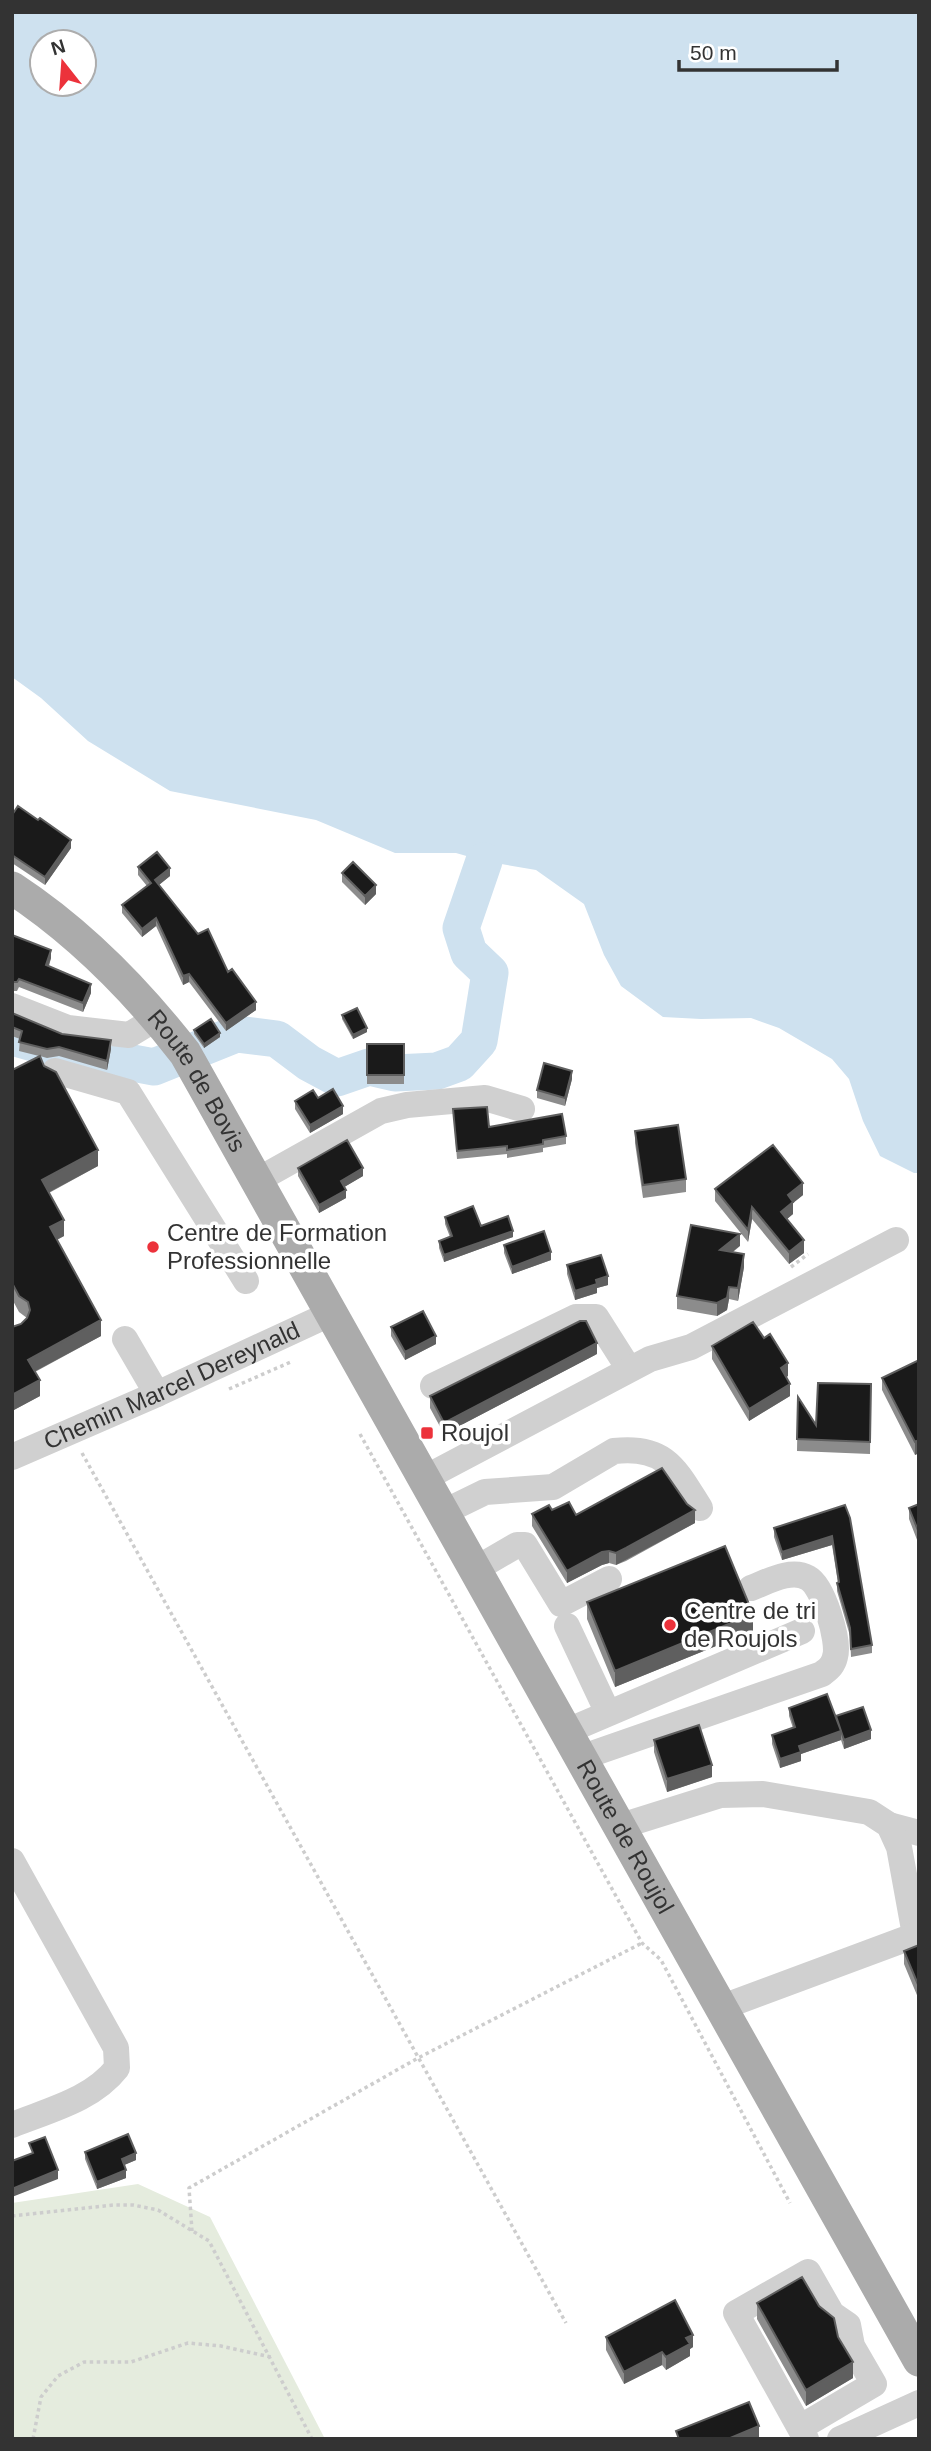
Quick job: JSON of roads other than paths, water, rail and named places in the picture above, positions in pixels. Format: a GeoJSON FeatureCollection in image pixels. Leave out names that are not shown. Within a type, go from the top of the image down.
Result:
{"type":"FeatureCollection","features":[{"type":"Feature","properties":{"kind":"main road","name":"Route de Bovis"},"geometry":{"type":"LineString","coordinates":[[12,888],[88,946],[157,1018],[184,1053],[332,1314]]}},
{"type":"Feature","properties":{"kind":"main road","name":"Route de Roujol"},"geometry":{"type":"LineString","coordinates":[[332,1314],[919,2360]]}},
{"type":"Feature","properties":{"kind":"street"},"geometry":{"type":"LineString","coordinates":[[12,1006],[68,1028],[129,1035],[157,1018]]}},
{"type":"Feature","properties":{"kind":"street"},"geometry":{"type":"LineString","coordinates":[[55,1072],[128,1092],[246,1281]]}},
{"type":"Feature","properties":{"kind":"street"},"geometry":{"type":"LineString","coordinates":[[256,1181],[381,1111],[407,1105],[485,1098],[522,1109]]}},
{"type":"Feature","properties":{"kind":"street"},"geometry":{"type":"LineString","coordinates":[[423,1479],[629,1369],[650,1359],[691,1347],[896,1240]]}},
{"type":"Feature","properties":{"kind":"street","name":"Chemin Marcel Dereynald"},"geometry":{"type":"LineString","coordinates":[[12,1457],[332,1314]]}},
{"type":"Feature","properties":{"kind":"street"},"geometry":{"type":"LineString","coordinates":[[433,1386],[576,1317],[587,1315],[596,1317],[629,1369]]}},
{"type":"Feature","properties":{"kind":"street"},"geometry":{"type":"LineString","coordinates":[[125,1339],[157,1394]]}},
{"type":"Feature","properties":{"kind":"street"},"geometry":{"type":"LineString","coordinates":[[442,1513],[485,1492],[553,1488],[614,1451],[624,1450],[652,1453],[668,1461],[700,1508]]}},
{"type":"Feature","properties":{"kind":"street"},"geometry":{"type":"LineString","coordinates":[[474,1570],[517,1545],[525,1545],[561,1604],[609,1579]]}},
{"type":"Feature","properties":{"kind":"street"},"geometry":{"type":"LineString","coordinates":[[572,1745],[822,1674],[831,1667],[836,1655],[834,1633],[818,1587],[807,1577],[794,1574],[751,1588]]}},
{"type":"Feature","properties":{"kind":"street"},"geometry":{"type":"LineString","coordinates":[[567,1626],[608,1713]]}},
{"type":"Feature","properties":{"kind":"street"},"geometry":{"type":"LineString","coordinates":[[572,1745],[608,1713],[802,1631]]}},
{"type":"Feature","properties":{"kind":"street"},"geometry":{"type":"LineString","coordinates":[[618,1827],[720,1795],[763,1794],[869,1812],[889,1825],[919,1833]]}},
{"type":"Feature","properties":{"kind":"street"},"geometry":{"type":"LineString","coordinates":[[720,2008],[917,1934],[899,1847],[889,1825]]}},
{"type":"Feature","properties":{"kind":"street"},"geometry":{"type":"LineString","coordinates":[[12,1861],[116,2048],[117,2068],[106,2081],[86,2096],[12,2124]]}},
{"type":"Feature","properties":{"kind":"street"},"geometry":{"type":"LineString","coordinates":[[808,2272],[832,2314],[848,2325],[852,2346],[874,2384],[803,2433],[736,2314],[808,2272]]}},
{"type":"Feature","properties":{"kind":"street"},"geometry":{"type":"LineString","coordinates":[[840,2439],[919,2403]]}},
{"type":"Feature","properties":{"kind":"water"},"geometry":{"type":"Polygon","coordinates":[[[12,12],[919,12],[919,1173],[880,1156],[863,1121],[849,1079],[832,1059],[779,1028],[751,1018],[663,1017],[621,986],[604,955],[584,904],[536,870],[456,853],[395,853],[316,820],[170,791],[88,741],[41,698],[12,677],[12,12]]]}},
{"type":"Feature","properties":{"kind":"waterway"},"geometry":{"type":"LineString","coordinates":[[12,1037],[47,1047],[154,1067],[236,1034],[277,1039],[309,1063],[337,1078],[369,1067],[395,1073],[437,1071],[459,1063],[479,1041],[490,973],[469,953],[461,928],[484,861]]}},
{"type":"Feature","properties":{"kind":"place","name":"Centre de Formation Professionnelle"},"geometry":{"type":"Point","coordinates":[153,1247]}},
{"type":"Feature","properties":{"kind":"place","name":"Roujol"},"geometry":{"type":"Point","coordinates":[427,1433]}},
{"type":"Feature","properties":{"kind":"place","name":"Centre de tri de Roujols"},"geometry":{"type":"Point","coordinates":[670,1625]}}]}
